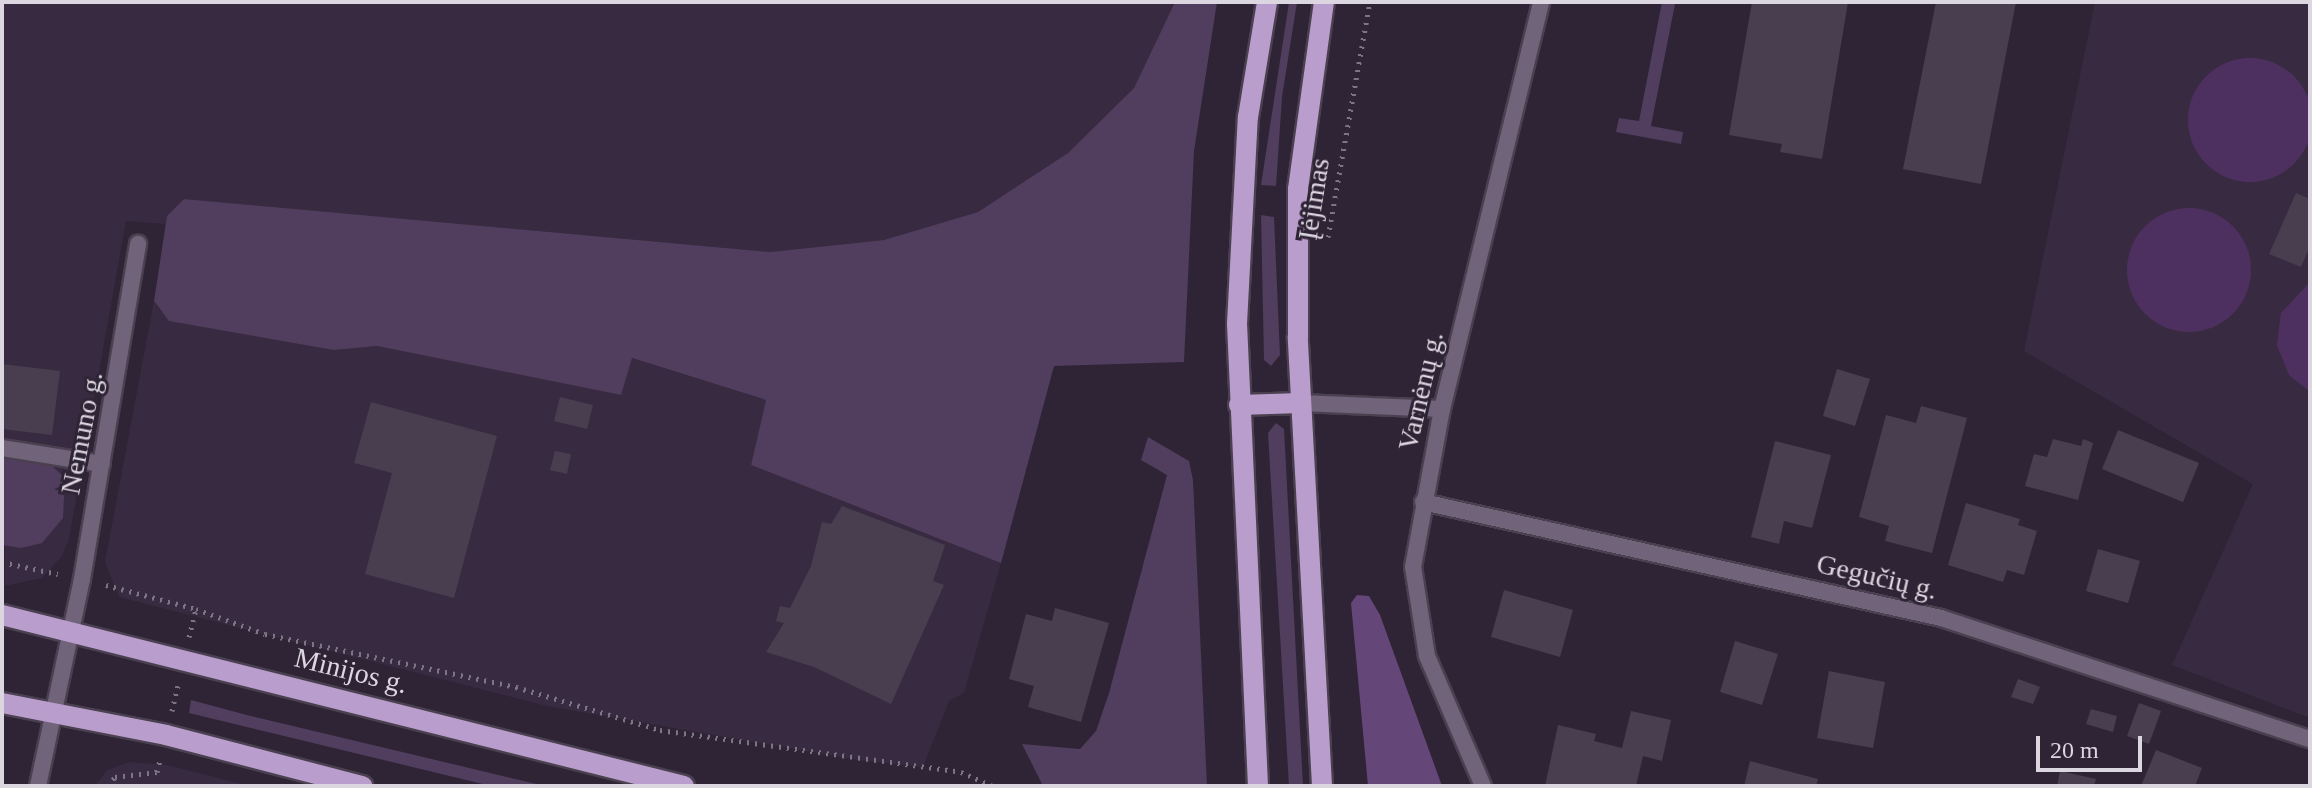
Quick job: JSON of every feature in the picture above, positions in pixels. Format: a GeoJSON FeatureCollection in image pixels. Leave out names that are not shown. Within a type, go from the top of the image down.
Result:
{"type":"FeatureCollection","features":[{"type":"Feature","properties":{"kind":"main road"},"geometry":{"type":"LineString","coordinates":[[1258,786],[1239,405],[1239,240],[1248,117],[1267,2]]}},
{"type":"Feature","properties":{"kind":"main road"},"geometry":{"type":"LineString","coordinates":[[1322,786],[1301,403],[1298,189],[1324,2]]}},
{"type":"Feature","properties":{"kind":"main road"},"geometry":{"type":"LineString","coordinates":[[1239,405],[1301,403]]}},
{"type":"Feature","properties":{"kind":"main road","name":"Minijos g."},"geometry":{"type":"LineString","coordinates":[[2,615],[684,786]]}},
{"type":"Feature","properties":{"kind":"main road"},"geometry":{"type":"LineString","coordinates":[[2,703],[166,735],[362,786]]}},
{"type":"Feature","properties":{"kind":"street","name":"Varnėnų g."},"geometry":{"type":"LineString","coordinates":[[1483,786],[1427,656],[1417,616],[1413,567],[1442,409],[1541,2]]}},
{"type":"Feature","properties":{"kind":"street","name":"Nemuno g."},"geometry":{"type":"LineString","coordinates":[[38,786],[82,579],[138,244]]}},
{"type":"Feature","properties":{"kind":"street"},"geometry":{"type":"LineString","coordinates":[[1301,403],[1442,409]]}},
{"type":"Feature","properties":{"kind":"street"},"geometry":{"type":"LineString","coordinates":[[2,448],[102,464]]}},
{"type":"Feature","properties":{"kind":"street","name":"Gegučių g."},"geometry":{"type":"LineString","coordinates":[[1423,502],[1941,618],[2310,739]]}},
{"type":"Feature","properties":{"kind":"path","name":"Įėjimas"},"geometry":{"type":"LineString","coordinates":[[1327,247],[1370,2]]}},
{"type":"Feature","properties":{"kind":"path"},"geometry":{"type":"LineString","coordinates":[[2,562],[196,609],[265,634],[516,687],[660,730],[961,772],[992,786]]}},
{"type":"Feature","properties":{"kind":"path"},"geometry":{"type":"LineString","coordinates":[[108,786],[115,777],[157,772]]}},
{"type":"Feature","properties":{"kind":"shaded area"},"geometry":{"type":"Polygon","coordinates":[[[2,2],[1175,2],[1134,88],[1068,153],[978,212],[884,240],[770,252],[184,199],[166,224],[126,221],[69,539],[62,556],[42,578],[5,586],[2,2]]]}},
{"type":"Feature","properties":{"kind":"shaded area"},"geometry":{"type":"Polygon","coordinates":[[[1175,2],[1217,2],[1194,151],[1184,362],[1054,366],[1001,563],[751,465],[766,400],[632,358],[621,395],[377,346],[334,350],[169,321],[154,301],[167,216],[184,199],[770,252],[884,240],[978,212],[1068,153],[1134,88],[1175,2]]]}},
{"type":"Feature","properties":{"kind":"shaded area"},"geometry":{"type":"Polygon","coordinates":[[[1289,2],[1297,2],[1282,97],[1276,186],[1261,185],[1289,2]]]}},
{"type":"Feature","properties":{"kind":"shaded area"},"geometry":{"type":"Polygon","coordinates":[[[1662,2],[1675,4],[1651,126],[1683,132],[1681,144],[1616,132],[1619,118],[1639,121],[1662,2]]]}},
{"type":"Feature","properties":{"kind":"shaded area"},"geometry":{"type":"Polygon","coordinates":[[[2095,2],[2310,2],[2310,718],[2172,665],[2253,484],[2024,351],[2095,2]]]}},
{"type":"Feature","properties":{"kind":"shaded area"},"geometry":{"type":"Polygon","coordinates":[[[2250,58],[2274,63],[2294,76],[2307,96],[2312,120],[2307,144],[2294,164],[2274,177],[2250,182],[2226,177],[2206,164],[2193,144],[2188,120],[2193,96],[2206,76],[2226,63],[2250,58]]]}},
{"type":"Feature","properties":{"kind":"shaded area"},"geometry":{"type":"Polygon","coordinates":[[[2189,208],[2213,212],[2233,226],[2247,246],[2251,270],[2247,294],[2233,314],[2213,328],[2189,332],[2165,328],[2145,314],[2131,294],[2127,270],[2131,246],[2145,226],[2165,212],[2189,208]]]}},
{"type":"Feature","properties":{"kind":"shaded area"},"geometry":{"type":"Polygon","coordinates":[[[1261,215],[1274,217],[1280,355],[1271,366],[1264,360],[1261,215]]]}},
{"type":"Feature","properties":{"kind":"shaded area"},"geometry":{"type":"Polygon","coordinates":[[[2310,282],[2310,392],[2289,375],[2277,345],[2281,313],[2310,282]]]}},
{"type":"Feature","properties":{"kind":"shaded area"},"geometry":{"type":"Polygon","coordinates":[[[154,301],[160,311],[334,350],[377,346],[621,395],[631,358],[766,400],[751,465],[1001,563],[964,693],[949,701],[923,767],[858,760],[547,706],[119,597],[105,562],[154,301]]]}},
{"type":"Feature","properties":{"kind":"shaded area"},"geometry":{"type":"Polygon","coordinates":[[[1276,423],[1284,429],[1303,786],[1289,786],[1268,433],[1276,423]]]}},
{"type":"Feature","properties":{"kind":"shaded area"},"geometry":{"type":"Polygon","coordinates":[[[1148,437],[1189,461],[1193,480],[1207,786],[1043,786],[1022,744],[1080,749],[1096,731],[1109,693],[1167,475],[1141,460],[1148,437]]]}},
{"type":"Feature","properties":{"kind":"shaded area"},"geometry":{"type":"Polygon","coordinates":[[[2,456],[52,466],[65,478],[63,518],[42,543],[21,548],[2,545],[2,456]]]}},
{"type":"Feature","properties":{"kind":"shaded area"},"geometry":{"type":"Polygon","coordinates":[[[1357,595],[1369,596],[1380,615],[1442,786],[1368,786],[1351,603],[1357,595]]]}},
{"type":"Feature","properties":{"kind":"shaded area"},"geometry":{"type":"Polygon","coordinates":[[[191,700],[545,786],[491,786],[189,713],[191,700]]]}},
{"type":"Feature","properties":{"kind":"shaded area"},"geometry":{"type":"Polygon","coordinates":[[[130,762],[167,765],[249,786],[95,786],[107,770],[130,762]]]}},
{"type":"Feature","properties":{"kind":"building"},"geometry":{"type":"Polygon","coordinates":[[[1752,2],[1848,2],[1822,159],[1780,152],[1782,144],[1729,135],[1752,2]]]}},
{"type":"Feature","properties":{"kind":"building"},"geometry":{"type":"Polygon","coordinates":[[[1936,2],[2016,2],[1981,184],[1903,169],[1936,2]]]}},
{"type":"Feature","properties":{"kind":"building"},"geometry":{"type":"Polygon","coordinates":[[[2296,193],[2310,199],[2310,246],[2301,267],[2269,254],[2296,193]]]}},
{"type":"Feature","properties":{"kind":"building"},"geometry":{"type":"Polygon","coordinates":[[[2,364],[60,371],[52,435],[2,429],[2,364]]]}},
{"type":"Feature","properties":{"kind":"building"},"geometry":{"type":"Polygon","coordinates":[[[1837,369],[1870,379],[1855,426],[1823,416],[1837,369]]]}},
{"type":"Feature","properties":{"kind":"building"},"geometry":{"type":"Polygon","coordinates":[[[560,397],[593,405],[587,429],[554,421],[560,397]]]}},
{"type":"Feature","properties":{"kind":"building"},"geometry":{"type":"Polygon","coordinates":[[[371,402],[497,436],[454,598],[365,574],[392,473],[354,463],[371,402]]]}},
{"type":"Feature","properties":{"kind":"building"},"geometry":{"type":"Polygon","coordinates":[[[1921,406],[1967,418],[1932,553],[1885,541],[1889,526],[1859,517],[1886,415],[1916,423],[1921,406]]]}},
{"type":"Feature","properties":{"kind":"building"},"geometry":{"type":"Polygon","coordinates":[[[2118,430],[2199,463],[2183,502],[2102,469],[2118,430]]]}},
{"type":"Feature","properties":{"kind":"building"},"geometry":{"type":"Polygon","coordinates":[[[2053,439],[2081,446],[2083,439],[2093,443],[2078,500],[2025,486],[2034,454],[2047,457],[2053,439]]]}},
{"type":"Feature","properties":{"kind":"building"},"geometry":{"type":"Polygon","coordinates":[[[1775,441],[1831,455],[1812,528],[1784,521],[1779,544],[1751,537],[1775,441]]]}},
{"type":"Feature","properties":{"kind":"building"},"geometry":{"type":"Polygon","coordinates":[[[555,451],[571,454],[567,474],[550,470],[555,451]]]}},
{"type":"Feature","properties":{"kind":"building"},"geometry":{"type":"Polygon","coordinates":[[[1966,503],[2020,519],[2018,525],[2037,531],[2024,575],[2007,570],[2003,582],[1948,565],[1966,503]]]}},
{"type":"Feature","properties":{"kind":"building"},"geometry":{"type":"Polygon","coordinates":[[[842,506],[945,545],[933,581],[944,585],[891,704],[814,667],[766,652],[784,623],[776,621],[780,606],[790,608],[811,566],[822,522],[831,524],[842,506]]]}},
{"type":"Feature","properties":{"kind":"building"},"geometry":{"type":"Polygon","coordinates":[[[2098,549],[2140,561],[2128,603],[2086,591],[2098,549]]]}},
{"type":"Feature","properties":{"kind":"building"},"geometry":{"type":"Polygon","coordinates":[[[1504,590],[1573,610],[1560,657],[1491,637],[1504,590]]]}},
{"type":"Feature","properties":{"kind":"building"},"geometry":{"type":"Polygon","coordinates":[[[1055,608],[1109,623],[1081,722],[1028,707],[1034,686],[1009,679],[1026,614],[1052,621],[1055,608]]]}},
{"type":"Feature","properties":{"kind":"building"},"geometry":{"type":"Polygon","coordinates":[[[1735,641],[1778,654],[1762,705],[1720,692],[1735,641]]]}},
{"type":"Feature","properties":{"kind":"building"},"geometry":{"type":"Polygon","coordinates":[[[1829,671],[1885,682],[1873,748],[1817,738],[1829,671]]]}},
{"type":"Feature","properties":{"kind":"building"},"geometry":{"type":"Polygon","coordinates":[[[2018,679],[2040,687],[2033,704],[2011,697],[2018,679]]]}},
{"type":"Feature","properties":{"kind":"building"},"geometry":{"type":"Polygon","coordinates":[[[2139,703],[2161,711],[2149,744],[2127,736],[2139,703]]]}},
{"type":"Feature","properties":{"kind":"building"},"geometry":{"type":"Polygon","coordinates":[[[2091,709],[2117,716],[2113,732],[2086,724],[2091,709]]]}},
{"type":"Feature","properties":{"kind":"building"},"geometry":{"type":"Polygon","coordinates":[[[1631,711],[1671,720],[1662,761],[1643,756],[1636,786],[1545,786],[1558,725],[1596,734],[1594,741],[1622,748],[1631,711]]]}},
{"type":"Feature","properties":{"kind":"building"},"geometry":{"type":"Polygon","coordinates":[[[2156,750],[2202,768],[2195,786],[2141,786],[2156,750]]]}},
{"type":"Feature","properties":{"kind":"building"},"geometry":{"type":"Polygon","coordinates":[[[1750,761],[1818,779],[1816,786],[1744,786],[1750,761]]]}},
{"type":"Feature","properties":{"kind":"building"},"geometry":{"type":"Polygon","coordinates":[[[2060,771],[2096,779],[2094,786],[2057,786],[2060,771]]]}}]}
